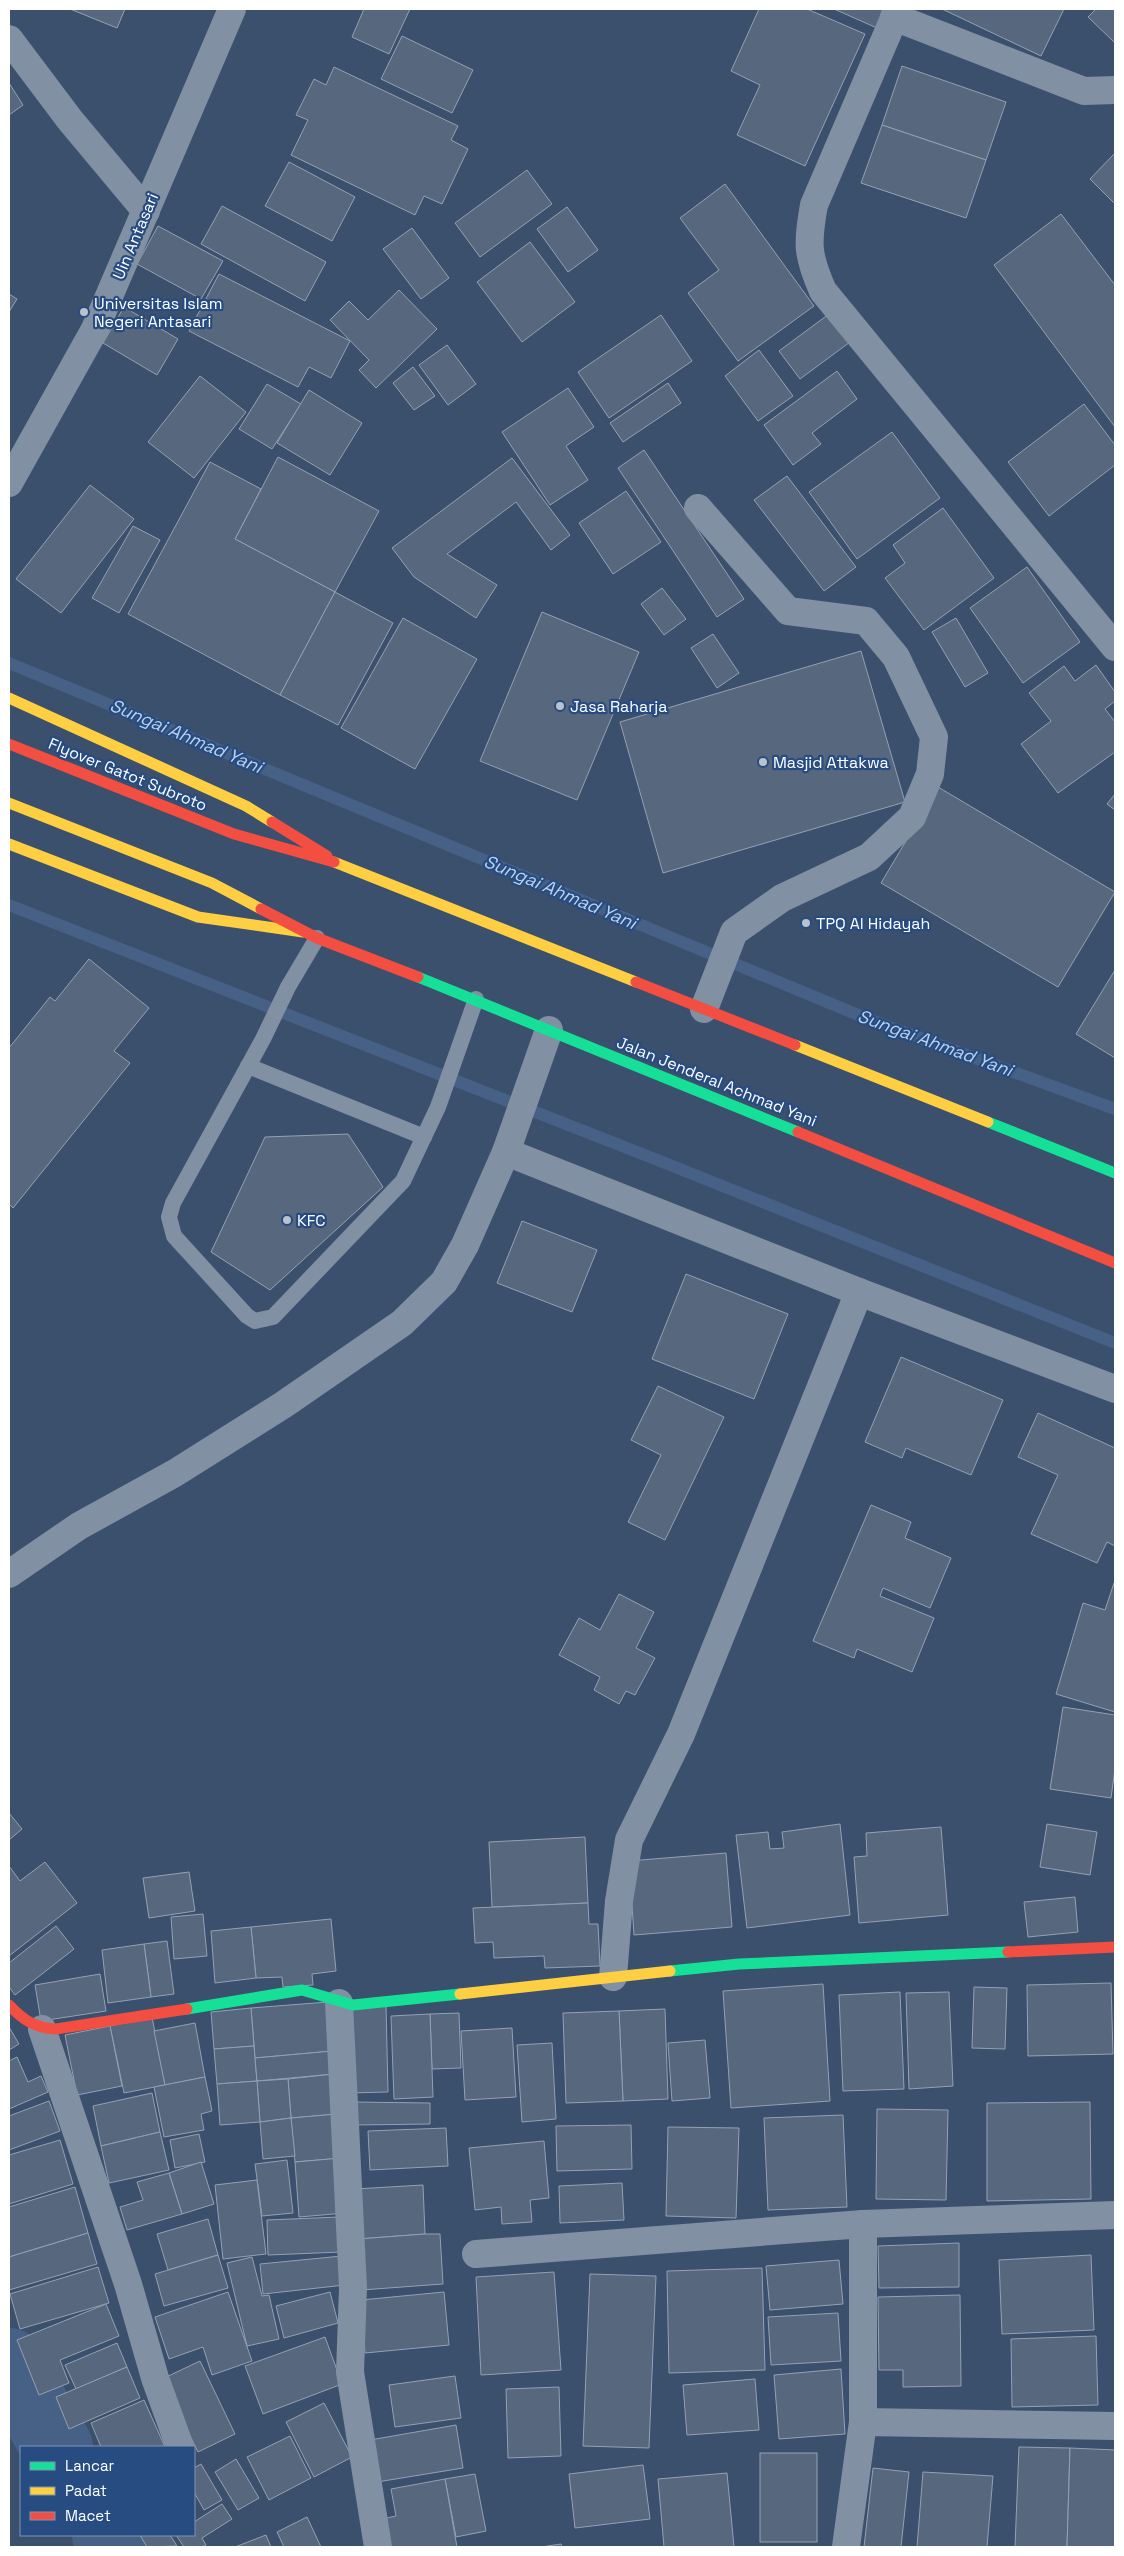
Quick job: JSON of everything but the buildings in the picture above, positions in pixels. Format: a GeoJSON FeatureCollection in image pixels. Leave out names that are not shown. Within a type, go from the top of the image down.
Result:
{"type":"FeatureCollection","features":[{"type":"Feature","properties":{"kind":"main road"},"geometry":{"type":"LineString","coordinates":[[9,698],[246,806],[339,864],[1115,1173]]}},
{"type":"Feature","properties":{"kind":"main road","name":"Flyover Gatot Subroto"},"geometry":{"type":"LineString","coordinates":[[9,744],[234,834],[339,864]]}},
{"type":"Feature","properties":{"kind":"main road","name":"Jalan Jenderal Achmad Yani"},"geometry":{"type":"LineString","coordinates":[[9,803],[212,883],[311,935],[476,999],[1115,1263]]}},
{"type":"Feature","properties":{"kind":"main road","name":"Jalan Jenderal Achmad Yani"},"geometry":{"type":"LineString","coordinates":[[9,844],[198,917],[311,935]]}},
{"type":"Feature","properties":{"kind":"main road"},"geometry":{"type":"LineString","coordinates":[[9,2005],[26,2022],[42,2029],[66,2029],[302,1990],[317,1991],[338,2003],[353,2005],[739,1964],[1115,1946]]}},
{"type":"Feature","properties":{"kind":"street","name":"Uin Antasari"},"geometry":{"type":"LineString","coordinates":[[9,483],[95,328],[232,9]]}},
{"type":"Feature","properties":{"kind":"street"},"geometry":{"type":"LineString","coordinates":[[1115,90],[1084,91],[896,13],[814,205],[808,238],[811,264],[823,291],[1115,647]]}},
{"type":"Feature","properties":{"kind":"street"},"geometry":{"type":"LineString","coordinates":[[9,39],[70,120],[146,211]]}},
{"type":"Feature","properties":{"kind":"street"},"geometry":{"type":"LineString","coordinates":[[698,508],[788,611],[866,621],[896,657],[934,737],[930,774],[912,817],[869,857],[782,898],[734,932],[704,1009]]}},
{"type":"Feature","properties":{"kind":"street"},"geometry":{"type":"LineString","coordinates":[[9,1574],[79,1526],[175,1473],[283,1405],[402,1322],[444,1282],[465,1245],[509,1143],[549,1030]]}},
{"type":"Feature","properties":{"kind":"street"},"geometry":{"type":"LineString","coordinates":[[509,1143],[860,1292],[1115,1388]]}},
{"type":"Feature","properties":{"kind":"street"},"geometry":{"type":"LineString","coordinates":[[613,1977],[619,1901],[629,1840],[681,1734],[860,1292]]}},
{"type":"Feature","properties":{"kind":"street"},"geometry":{"type":"LineString","coordinates":[[338,2003],[353,2288],[350,2372],[378,2547]]}},
{"type":"Feature","properties":{"kind":"street"},"geometry":{"type":"LineString","coordinates":[[42,2029],[128,2284],[155,2378],[180,2446]]}},
{"type":"Feature","properties":{"kind":"street"},"geometry":{"type":"LineString","coordinates":[[476,2254],[863,2224],[1115,2215]]}},
{"type":"Feature","properties":{"kind":"street"},"geometry":{"type":"LineString","coordinates":[[846,2547],[863,2422],[863,2224]]}},
{"type":"Feature","properties":{"kind":"street"},"geometry":{"type":"LineString","coordinates":[[863,2422],[1115,2426]]}},
{"type":"Feature","properties":{"kind":"lane"},"geometry":{"type":"LineString","coordinates":[[311,935],[263,1039],[173,1203],[169,1217],[174,1236],[247,1316],[254,1321],[273,1317],[403,1181],[438,1106],[476,999]]}},
{"type":"Feature","properties":{"kind":"lane"},"geometry":{"type":"LineString","coordinates":[[248,1066],[424,1137]]}},
{"type":"Feature","properties":{"kind":"waterway","name":"Sungai Ahmad Yani"},"geometry":{"type":"LineString","coordinates":[[9,663],[868,1019],[1115,1109]]}},
{"type":"Feature","properties":{"kind":"waterway","name":"Sungai Ahmad Yani"},"geometry":{"type":"LineString","coordinates":[[9,905],[660,1161],[1115,1343]]}},
{"type":"Feature","properties":{"kind":"waterway"},"geometry":{"type":"LineString","coordinates":[[9,2364],[56,2446]]}},
{"type":"Feature","properties":{"kind":"waterway"},"geometry":{"type":"LineString","coordinates":[[109,2536],[116,2547]]}},
{"type":"Feature","properties":{"kind":"traffic: fast"},"geometry":{"type":"LineString","coordinates":[[418,977],[798,1132]]}},
{"type":"Feature","properties":{"kind":"traffic: fast"},"geometry":{"type":"LineString","coordinates":[[988,1122],[1115,1173]]}},
{"type":"Feature","properties":{"kind":"traffic: fast"},"geometry":{"type":"LineString","coordinates":[[670,1971],[739,1964],[1008,1952]]}},
{"type":"Feature","properties":{"kind":"traffic: fast"},"geometry":{"type":"LineString","coordinates":[[187,2009],[302,1990],[353,2005],[460,1994]]}},
{"type":"Feature","properties":{"kind":"traffic: slow"},"geometry":{"type":"LineString","coordinates":[[9,698],[246,806],[272,822]]}},
{"type":"Feature","properties":{"kind":"traffic: slow"},"geometry":{"type":"LineString","coordinates":[[9,803],[212,883],[261,909]]}},
{"type":"Feature","properties":{"kind":"traffic: slow"},"geometry":{"type":"LineString","coordinates":[[9,844],[198,917],[303,932]]}},
{"type":"Feature","properties":{"kind":"traffic: slow"},"geometry":{"type":"LineString","coordinates":[[334,862],[636,982]]}},
{"type":"Feature","properties":{"kind":"traffic: slow"},"geometry":{"type":"LineString","coordinates":[[795,1045],[988,1122]]}},
{"type":"Feature","properties":{"kind":"traffic: slow"},"geometry":{"type":"LineString","coordinates":[[460,1994],[670,1971]]}},
{"type":"Feature","properties":{"kind":"traffic: jam"},"geometry":{"type":"LineString","coordinates":[[9,744],[234,834],[334,862]]}},
{"type":"Feature","properties":{"kind":"traffic: jam"},"geometry":{"type":"LineString","coordinates":[[272,822],[327,856]]}},
{"type":"Feature","properties":{"kind":"traffic: jam"},"geometry":{"type":"LineString","coordinates":[[261,909],[317,938],[418,977]]}},
{"type":"Feature","properties":{"kind":"traffic: jam"},"geometry":{"type":"LineString","coordinates":[[636,982],[795,1045]]}},
{"type":"Feature","properties":{"kind":"traffic: jam"},"geometry":{"type":"LineString","coordinates":[[798,1132],[1115,1263]]}},
{"type":"Feature","properties":{"kind":"traffic: jam"},"geometry":{"type":"LineString","coordinates":[[1008,1952],[1115,1947]]}},
{"type":"Feature","properties":{"kind":"traffic: jam"},"geometry":{"type":"LineString","coordinates":[[9,2005],[30,2022],[42,2027],[56,2029],[187,2009]]}},
{"type":"Feature","properties":{"kind":"place","name":"Universitas Islam Negeri Antasari"},"geometry":{"type":"Point","coordinates":[84,312]}},
{"type":"Feature","properties":{"kind":"place","name":"Jasa Raharja"},"geometry":{"type":"Point","coordinates":[560,706]}},
{"type":"Feature","properties":{"kind":"place","name":"Masjid Attakwa"},"geometry":{"type":"Point","coordinates":[763,762]}},
{"type":"Feature","properties":{"kind":"place","name":"TPQ Al Hidayah"},"geometry":{"type":"Point","coordinates":[806,923]}},
{"type":"Feature","properties":{"kind":"place","name":"KFC"},"geometry":{"type":"Point","coordinates":[287,1220]}}]}
